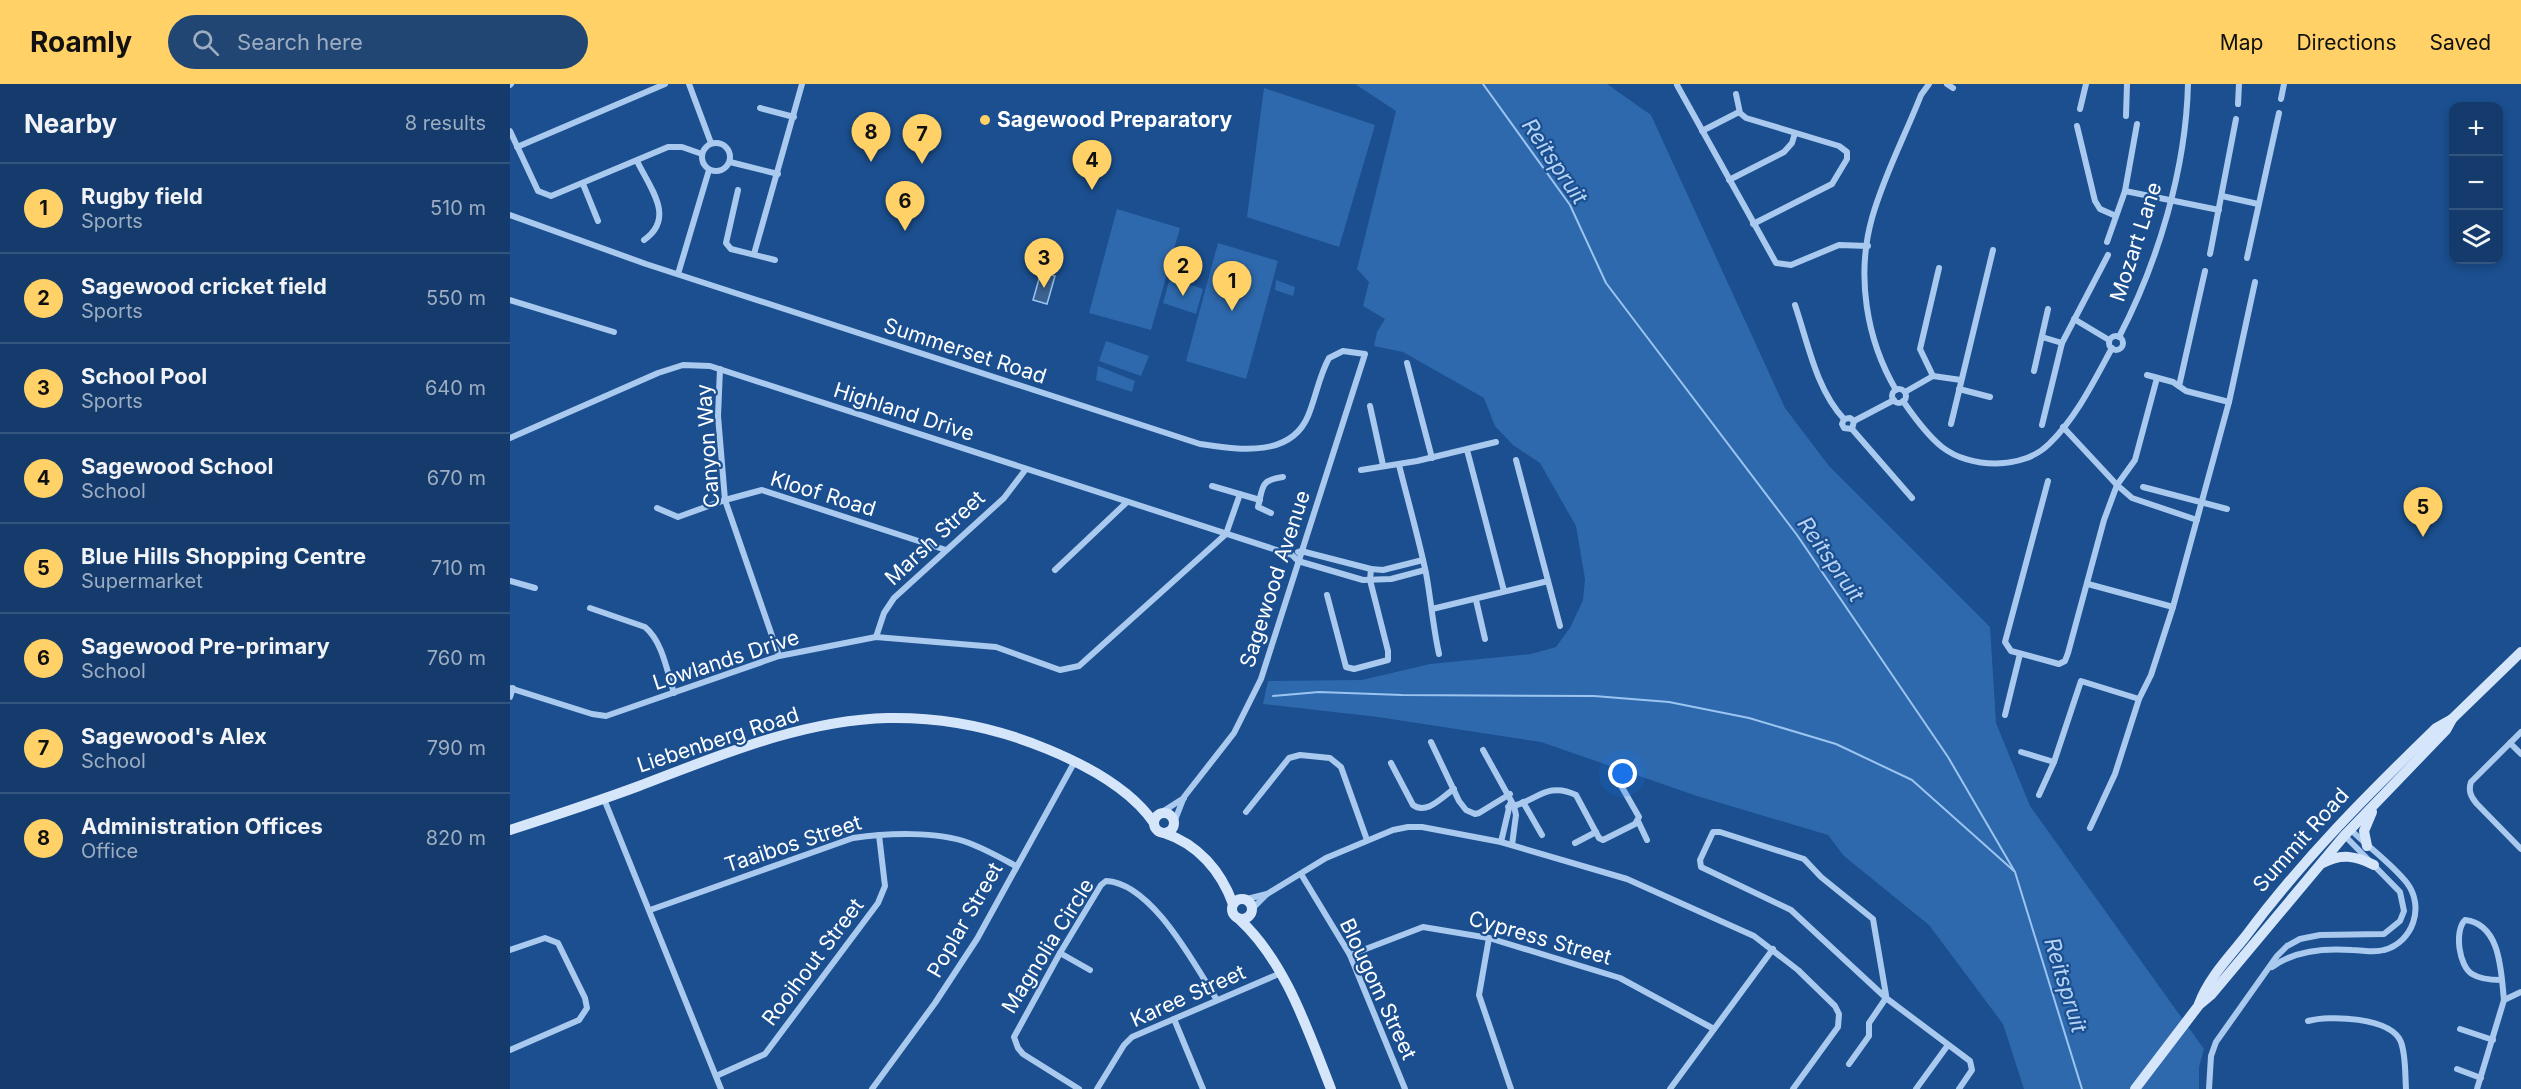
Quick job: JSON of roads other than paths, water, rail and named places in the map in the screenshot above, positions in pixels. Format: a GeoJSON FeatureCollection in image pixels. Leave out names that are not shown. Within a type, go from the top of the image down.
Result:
{"type":"FeatureCollection","features":[{"type":"Feature","properties":{"kind":"street"},"geometry":{"type":"LineString","coordinates":[[517,147],[665,84]]}},
{"type":"Feature","properties":{"kind":"street"},"geometry":{"type":"LineString","coordinates":[[689,84],[711,143]]}},
{"type":"Feature","properties":{"kind":"street"},"geometry":{"type":"LineString","coordinates":[[754,254],[802,84]]}},
{"type":"Feature","properties":{"kind":"street"},"geometry":{"type":"LineString","coordinates":[[1922,84],[1922,95]]}},
{"type":"Feature","properties":{"kind":"street"},"geometry":{"type":"LineString","coordinates":[[1896,390],[1874,341],[1870,326],[1865,282],[1868,246],[1873,215],[1922,95],[1929,84]]}},
{"type":"Feature","properties":{"kind":"street"},"geometry":{"type":"LineString","coordinates":[[2080,109],[2086,84]]}},
{"type":"Feature","properties":{"kind":"street"},"geometry":{"type":"LineString","coordinates":[[2126,117],[2127,84]]}},
{"type":"Feature","properties":{"kind":"street","name":"Mozart Lane"},"geometry":{"type":"LineString","coordinates":[[2120,337],[2143,284],[2170,200],[2186,118],[2188,84]]}},
{"type":"Feature","properties":{"kind":"street"},"geometry":{"type":"LineString","coordinates":[[2238,104],[2239,84]]}},
{"type":"Feature","properties":{"kind":"street"},"geometry":{"type":"LineString","coordinates":[[2281,99],[2284,84]]}},
{"type":"Feature","properties":{"kind":"street"},"geometry":{"type":"LineString","coordinates":[[1677,85],[1772,259],[1780,265],[1791,265],[1839,245],[1868,246]]}},
{"type":"Feature","properties":{"kind":"street"},"geometry":{"type":"LineString","coordinates":[[1736,94],[1739,112],[1746,118],[1844,148],[1847,152],[1847,159],[1832,184],[1753,224]]}},
{"type":"Feature","properties":{"kind":"street"},"geometry":{"type":"LineString","coordinates":[[760,108],[794,117]]}},
{"type":"Feature","properties":{"kind":"street"},"geometry":{"type":"LineString","coordinates":[[1702,132],[1739,112]]}},
{"type":"Feature","properties":{"kind":"street"},"geometry":{"type":"LineString","coordinates":[[2247,258],[2279,113]]}},
{"type":"Feature","properties":{"kind":"street"},"geometry":{"type":"LineString","coordinates":[[2210,254],[2236,119]]}},
{"type":"Feature","properties":{"kind":"street"},"geometry":{"type":"LineString","coordinates":[[2107,242],[2125,191],[2138,124]]}},
{"type":"Feature","properties":{"kind":"street"},"geometry":{"type":"LineString","coordinates":[[2077,126],[2095,201],[2103,211],[2116,216]]}},
{"type":"Feature","properties":{"kind":"street"},"geometry":{"type":"LineString","coordinates":[[510,131],[542,194],[551,196],[675,146],[702,154]]}},
{"type":"Feature","properties":{"kind":"street"},"geometry":{"type":"LineString","coordinates":[[1729,180],[1784,152],[1792,143],[1795,133]]}},
{"type":"Feature","properties":{"kind":"street"},"geometry":{"type":"LineString","coordinates":[[711,143],[702,154],[703,163],[709,170],[721,171],[730,162]]}},
{"type":"Feature","properties":{"kind":"street"},"geometry":{"type":"LineString","coordinates":[[711,143],[720,143],[728,148],[730,162]]}},
{"type":"Feature","properties":{"kind":"street"},"geometry":{"type":"LineString","coordinates":[[637,161],[661,211],[657,228],[644,240]]}},
{"type":"Feature","properties":{"kind":"street"},"geometry":{"type":"LineString","coordinates":[[730,162],[778,174]]}},
{"type":"Feature","properties":{"kind":"street"},"geometry":{"type":"LineString","coordinates":[[678,274],[709,170]]}},
{"type":"Feature","properties":{"kind":"street"},"geometry":{"type":"LineString","coordinates":[[583,184],[598,221]]}},
{"type":"Feature","properties":{"kind":"street"},"geometry":{"type":"LineString","coordinates":[[738,190],[726,243],[731,249],[775,260]]}},
{"type":"Feature","properties":{"kind":"street"},"geometry":{"type":"LineString","coordinates":[[2125,191],[2219,210]]}},
{"type":"Feature","properties":{"kind":"street"},"geometry":{"type":"LineString","coordinates":[[2222,196],[2258,204]]}},
{"type":"Feature","properties":{"kind":"street","name":"Summerset Road"},"geometry":{"type":"LineString","coordinates":[[510,215],[678,274],[1171,436],[1218,447],[1266,448],[1294,436],[1308,417],[1329,358],[1343,351],[1365,354]]}},
{"type":"Feature","properties":{"kind":"street"},"geometry":{"type":"LineString","coordinates":[[1951,424],[1993,250]]}},
{"type":"Feature","properties":{"kind":"street"},"geometry":{"type":"LineString","coordinates":[[2042,425],[2062,343],[2108,255]]}},
{"type":"Feature","properties":{"kind":"street"},"geometry":{"type":"LineString","coordinates":[[1933,376],[1920,350],[1939,268]]}},
{"type":"Feature","properties":{"kind":"street"},"geometry":{"type":"LineString","coordinates":[[2179,386],[2205,271]]}},
{"type":"Feature","properties":{"kind":"street"},"geometry":{"type":"LineString","coordinates":[[2090,828],[2115,774],[2139,699],[2151,675],[2173,607],[2229,402],[2255,282]]}},
{"type":"Feature","properties":{"kind":"street"},"geometry":{"type":"LineString","coordinates":[[510,300],[614,332]]}},
{"type":"Feature","properties":{"kind":"street"},"geometry":{"type":"LineString","coordinates":[[1795,305],[1821,383],[1844,419]]}},
{"type":"Feature","properties":{"kind":"street"},"geometry":{"type":"LineString","coordinates":[[2034,371],[2048,309]]}},
{"type":"Feature","properties":{"kind":"street"},"geometry":{"type":"LineString","coordinates":[[2074,319],[2109,340],[2112,348]]}},
{"type":"Feature","properties":{"kind":"street"},"geometry":{"type":"LineString","coordinates":[[2109,340],[2114,336],[2120,337],[2122,346],[2116,350],[2112,348]]}},
{"type":"Feature","properties":{"kind":"street"},"geometry":{"type":"LineString","coordinates":[[2042,337],[2062,343]]}},
{"type":"Feature","properties":{"kind":"street"},"geometry":{"type":"LineString","coordinates":[[1903,401],[1942,447],[1969,460],[2008,462],[2026,458],[2047,446],[2063,427],[2085,395],[2112,348]]}},
{"type":"Feature","properties":{"kind":"street","name":"Sagewood Avenue"},"geometry":{"type":"LineString","coordinates":[[1161,813],[1184,797],[1234,733],[1248,709],[1266,666],[1365,354]]}},
{"type":"Feature","properties":{"kind":"street"},"geometry":{"type":"LineString","coordinates":[[1407,363],[1432,458]]}},
{"type":"Feature","properties":{"kind":"street","name":"Highland Drive"},"geometry":{"type":"LineString","coordinates":[[510,438],[632,384],[683,365],[701,365],[720,369],[1292,555],[1298,561]]}},
{"type":"Feature","properties":{"kind":"street","name":"Canyon Way"},"geometry":{"type":"LineString","coordinates":[[720,369],[718,416],[726,500],[779,656]]}},
{"type":"Feature","properties":{"kind":"street"},"geometry":{"type":"LineString","coordinates":[[2146,375],[2173,382],[2186,391],[2229,402]]}},
{"type":"Feature","properties":{"kind":"street"},"geometry":{"type":"LineString","coordinates":[[1903,401],[1905,392],[1933,376],[1961,380]]}},
{"type":"Feature","properties":{"kind":"street"},"geometry":{"type":"LineString","coordinates":[[2048,481],[2006,636],[2007,647],[2011,651],[2051,664],[2059,664],[2065,660],[2088,585],[2104,520],[2117,485],[2136,457],[2157,378]]}},
{"type":"Feature","properties":{"kind":"street"},"geometry":{"type":"LineString","coordinates":[[1896,390],[1901,389],[1905,392]]}},
{"type":"Feature","properties":{"kind":"street"},"geometry":{"type":"LineString","coordinates":[[1959,389],[1990,397]]}},
{"type":"Feature","properties":{"kind":"street"},"geometry":{"type":"LineString","coordinates":[[1894,400],[1893,395],[1896,390]]}},
{"type":"Feature","properties":{"kind":"street"},"geometry":{"type":"LineString","coordinates":[[1844,419],[1842,424],[1844,428],[1894,400],[1903,401]]}},
{"type":"Feature","properties":{"kind":"street"},"geometry":{"type":"LineString","coordinates":[[1370,406],[1383,465]]}},
{"type":"Feature","properties":{"kind":"street"},"geometry":{"type":"LineString","coordinates":[[1844,419],[1850,418],[1853,425],[1912,498]]}},
{"type":"Feature","properties":{"kind":"street"},"geometry":{"type":"LineString","coordinates":[[2063,427],[2117,485],[2138,501],[2197,520]]}},
{"type":"Feature","properties":{"kind":"street"},"geometry":{"type":"LineString","coordinates":[[1361,470],[1383,465],[1399,465],[1496,442]]}},
{"type":"Feature","properties":{"kind":"street"},"geometry":{"type":"LineString","coordinates":[[1467,450],[1504,591]]}},
{"type":"Feature","properties":{"kind":"street"},"geometry":{"type":"LineString","coordinates":[[1516,460],[1560,626]]}},
{"type":"Feature","properties":{"kind":"street"},"geometry":{"type":"LineString","coordinates":[[1399,465],[1423,560],[1438,654]]}},
{"type":"Feature","properties":{"kind":"street","name":"Marsh Street"},"geometry":{"type":"LineString","coordinates":[[876,637],[888,604],[1004,498],[1026,469]]}},
{"type":"Feature","properties":{"kind":"street"},"geometry":{"type":"LineString","coordinates":[[1271,513],[1259,509],[1260,500],[1267,480],[1283,477]]}},
{"type":"Feature","properties":{"kind":"street"},"geometry":{"type":"LineString","coordinates":[[1212,486],[1260,500]]}},
{"type":"Feature","properties":{"kind":"street"},"geometry":{"type":"LineString","coordinates":[[2143,487],[2228,509]]}},
{"type":"Feature","properties":{"kind":"street","name":"Kloof Road"},"geometry":{"type":"LineString","coordinates":[[657,508],[678,517],[762,490],[946,550]]}},
{"type":"Feature","properties":{"kind":"street"},"geometry":{"type":"LineString","coordinates":[[1226,534],[1240,494]]}},
{"type":"Feature","properties":{"kind":"street"},"geometry":{"type":"LineString","coordinates":[[1055,570],[1127,502]]}},
{"type":"Feature","properties":{"kind":"street","name":"Lowlands Drive"},"geometry":{"type":"LineString","coordinates":[[511,688],[599,716],[616,713],[779,656],[876,637],[996,647],[1047,667],[1069,670],[1079,666],[1226,534]]}},
{"type":"Feature","properties":{"kind":"street"},"geometry":{"type":"LineString","coordinates":[[1292,555],[1301,551],[1383,570],[1423,560]]}},
{"type":"Feature","properties":{"kind":"street"},"geometry":{"type":"LineString","coordinates":[[1298,561],[1350,577],[1370,580],[1391,579],[1425,570]]}},
{"type":"Feature","properties":{"kind":"street"},"geometry":{"type":"LineString","coordinates":[[1327,595],[1346,667],[1354,669],[1386,661],[1389,651],[1370,580],[1371,569]]}},
{"type":"Feature","properties":{"kind":"street"},"geometry":{"type":"LineString","coordinates":[[510,581],[536,588]]}},
{"type":"Feature","properties":{"kind":"street"},"geometry":{"type":"LineString","coordinates":[[1432,609],[1548,581]]}},
{"type":"Feature","properties":{"kind":"street"},"geometry":{"type":"LineString","coordinates":[[2088,585],[2173,607]]}},
{"type":"Feature","properties":{"kind":"street"},"geometry":{"type":"LineString","coordinates":[[1476,600],[1485,639]]}},
{"type":"Feature","properties":{"kind":"street"},"geometry":{"type":"LineString","coordinates":[[590,608],[645,627],[650,632],[659,646],[674,693]]}},
{"type":"Feature","properties":{"kind":"street","name":"Summit Road"},"geometry":{"type":"LineString","coordinates":[[2199,1005],[2208,984],[2277,893],[2339,824],[2436,728],[2452,719],[2521,652]]}},
{"type":"Feature","properties":{"kind":"street"},"geometry":{"type":"LineString","coordinates":[[2005,714],[2020,654]]}},
{"type":"Feature","properties":{"kind":"street"},"geometry":{"type":"LineString","coordinates":[[2038,795],[2054,762],[2081,681],[2139,699]]}},
{"type":"Feature","properties":{"kind":"street"},"geometry":{"type":"LineString","coordinates":[[510,697],[511,688]]}},
{"type":"Feature","properties":{"kind":"street","name":"Liebenberg Road"},"geometry":{"type":"LineString","coordinates":[[510,830],[604,799],[761,742],[844,722],[888,718],[953,722],[995,730],[1075,760],[1140,805],[1161,813]]}},
{"type":"Feature","properties":{"kind":"street","name":"Summit Road"},"geometry":{"type":"LineString","coordinates":[[2135,1089],[2199,1005],[2220,985],[2347,833],[2446,730],[2452,719]]}},
{"type":"Feature","properties":{"kind":"street"},"geometry":{"type":"LineString","coordinates":[[2521,732],[2471,782],[2470,790],[2472,797],[2521,849]]}},
{"type":"Feature","properties":{"kind":"street"},"geometry":{"type":"LineString","coordinates":[[1431,742],[1466,810],[1475,814],[1511,802],[1524,802],[1548,790],[1572,792],[1576,795],[1599,838],[1606,839],[1638,821]]}},
{"type":"Feature","properties":{"kind":"street"},"geometry":{"type":"LineString","coordinates":[[2510,743],[2521,754]]}},
{"type":"Feature","properties":{"kind":"street"},"geometry":{"type":"LineString","coordinates":[[1483,750],[1516,815],[1512,845]]}},
{"type":"Feature","properties":{"kind":"street"},"geometry":{"type":"LineString","coordinates":[[2021,752],[2054,762]]}},
{"type":"Feature","properties":{"kind":"street"},"geometry":{"type":"LineString","coordinates":[[1246,812],[1289,758],[1300,754],[1330,758],[1341,767],[1367,840]]}},
{"type":"Feature","properties":{"kind":"street","name":"Poplar Street"},"geometry":{"type":"LineString","coordinates":[[872,1089],[935,1003],[977,939],[1075,760]]}},
{"type":"Feature","properties":{"kind":"street"},"geometry":{"type":"LineString","coordinates":[[1391,763],[1417,808],[1428,808],[1454,789]]}},
{"type":"Feature","properties":{"kind":"street"},"geometry":{"type":"LineString","coordinates":[[1618,782],[1638,813],[1638,821],[1647,840]]}},
{"type":"Feature","properties":{"kind":"street"},"geometry":{"type":"LineString","coordinates":[[2367,846],[2364,831],[2366,825],[2392,786]]}},
{"type":"Feature","properties":{"kind":"street","name":"Sagewood Avenue"},"geometry":{"type":"LineString","coordinates":[[1175,822],[1184,797]]}},
{"type":"Feature","properties":{"kind":"street"},"geometry":{"type":"LineString","coordinates":[[604,799],[721,1089]]}},
{"type":"Feature","properties":{"kind":"street"},"geometry":{"type":"LineString","coordinates":[[1501,842],[1511,802]]}},
{"type":"Feature","properties":{"kind":"street"},"geometry":{"type":"LineString","coordinates":[[1524,802],[1542,835]]}},
{"type":"Feature","properties":{"kind":"street","name":"Liebenberg Road"},"geometry":{"type":"LineString","coordinates":[[1140,805],[1154,823]]}},
{"type":"Feature","properties":{"kind":"street"},"geometry":{"type":"LineString","coordinates":[[1187,843],[1172,815],[1161,813],[1155,818],[1156,829],[1187,843],[1207,860],[1227,887],[1249,904],[1256,934]]}},
{"type":"Feature","properties":{"kind":"street"},"geometry":{"type":"LineString","coordinates":[[1164,833],[1173,830],[1175,822]]}},
{"type":"Feature","properties":{"kind":"street"},"geometry":{"type":"LineString","coordinates":[[2209,1089],[2211,1056],[2216,1042],[2282,950],[2300,939],[2320,935],[2384,934],[2396,926],[2404,911],[2400,892],[2339,824]]}},
{"type":"Feature","properties":{"kind":"street"},"geometry":{"type":"LineString","coordinates":[[1233,904],[1237,900],[1249,904],[1326,858],[1367,840],[1393,830],[1416,827],[1501,842],[1627,879],[1743,930],[1773,949],[1835,1006],[1839,1014],[1839,1023],[1793,1089]]}},
{"type":"Feature","properties":{"kind":"street"},"geometry":{"type":"LineString","coordinates":[[1503,831],[1514,833]]}},
{"type":"Feature","properties":{"kind":"street"},"geometry":{"type":"LineString","coordinates":[[1575,843],[1596,832]]}},
{"type":"Feature","properties":{"kind":"street"},"geometry":{"type":"LineString","coordinates":[[1850,1064],[1869,1036],[1869,1023],[1886,998],[1876,927],[1867,912],[1821,877],[1804,859],[1720,832],[1712,834],[1700,860],[1701,867],[1791,910],[1886,998],[1972,1064],[1972,1070],[1959,1089]]}},
{"type":"Feature","properties":{"kind":"street"},"geometry":{"type":"LineString","coordinates":[[2270,969],[2281,961],[2298,954],[2389,949],[2401,941],[2412,928],[2416,912],[2414,897],[2408,885],[2367,846],[2347,833]]}},
{"type":"Feature","properties":{"kind":"street","name":"Taaibos Street"},"geometry":{"type":"LineString","coordinates":[[650,910],[853,838],[879,835],[946,838],[969,843],[1016,866]]}},
{"type":"Feature","properties":{"kind":"street","name":"Rooihout Street"},"geometry":{"type":"LineString","coordinates":[[716,1076],[765,1054],[878,903],[885,886],[879,835]]}},
{"type":"Feature","properties":{"kind":"street"},"geometry":{"type":"LineString","coordinates":[[2319,865],[2329,859],[2344,856],[2357,858],[2374,865]]}},
{"type":"Feature","properties":{"kind":"street","name":"Blougom Street"},"geometry":{"type":"LineString","coordinates":[[1301,874],[1350,955],[1405,1089]]}},
{"type":"Feature","properties":{"kind":"street","name":"Magnolia Circle"},"geometry":{"type":"LineString","coordinates":[[1079,1089],[1023,1054],[1014,1037],[1060,952],[1101,885],[1106,881],[1126,885],[1161,916],[1217,1000]]}},
{"type":"Feature","properties":{"kind":"street"},"geometry":{"type":"LineString","coordinates":[[1227,887],[1233,904],[1232,912],[1256,934],[1281,973],[1331,1089]]}},
{"type":"Feature","properties":{"kind":"street"},"geometry":{"type":"LineString","coordinates":[[1239,919],[1246,918],[1249,904],[1267,894]]}},
{"type":"Feature","properties":{"kind":"street"},"geometry":{"type":"LineString","coordinates":[[2477,1089],[2504,1000],[2501,980],[2495,947],[2487,931],[2476,923],[2465,920],[2459,931],[2464,965],[2475,975],[2501,980]]}},
{"type":"Feature","properties":{"kind":"street","name":"Cypress Street"},"geometry":{"type":"LineString","coordinates":[[1350,955],[1423,927],[1489,938],[1620,978],[1714,1029]]}},
{"type":"Feature","properties":{"kind":"street"},"geometry":{"type":"LineString","coordinates":[[2352,950],[2353,934]]}},
{"type":"Feature","properties":{"kind":"street"},"geometry":{"type":"LineString","coordinates":[[510,950],[545,938],[558,943],[585,998],[587,1008],[579,1020],[510,1050]]}},
{"type":"Feature","properties":{"kind":"street"},"geometry":{"type":"LineString","coordinates":[[1489,938],[1480,983],[1480,1000],[1511,1089]]}},
{"type":"Feature","properties":{"kind":"street"},"geometry":{"type":"LineString","coordinates":[[1670,1089],[1773,949]]}},
{"type":"Feature","properties":{"kind":"street"},"geometry":{"type":"LineString","coordinates":[[1060,952],[1090,970]]}},
{"type":"Feature","properties":{"kind":"street","name":"Karee Street"},"geometry":{"type":"LineString","coordinates":[[1097,1089],[1128,1040],[1281,973]]}},
{"type":"Feature","properties":{"kind":"street"},"geometry":{"type":"LineString","coordinates":[[2504,1000],[2521,992]]}},
{"type":"Feature","properties":{"kind":"street"},"geometry":{"type":"LineString","coordinates":[[2308,1021],[2334,1017],[2351,1018],[2392,1032],[2401,1041],[2406,1089]]}},
{"type":"Feature","properties":{"kind":"street"},"geometry":{"type":"LineString","coordinates":[[1174,1019],[1203,1089]]}},
{"type":"Feature","properties":{"kind":"street"},"geometry":{"type":"LineString","coordinates":[[2460,1029],[2493,1040]]}},
{"type":"Feature","properties":{"kind":"street"},"geometry":{"type":"LineString","coordinates":[[1916,1089],[1948,1045]]}},
{"type":"Feature","properties":{"kind":"street"},"geometry":{"type":"LineString","coordinates":[[2457,1069],[2481,1078]]}},
{"type":"Feature","properties":{"kind":"waterway","name":"Reitspruit"},"geometry":{"type":"LineString","coordinates":[[1483,84],[1570,205],[1606,283],[1797,535],[1948,757],[2015,872],[2082,1089]]}},
{"type":"Feature","properties":{"kind":"waterway"},"geometry":{"type":"LineString","coordinates":[[1273,696],[1319,692],[1594,696],[1669,702],[1749,718],[1836,744],[1912,780],[2014,871]]}},
{"type":"Feature","properties":{"kind":"place","name":"Sagewood Preparatory"},"geometry":{"type":"Point","coordinates":[985,120]}},
{"type":"Feature","properties":{"kind":"place","name":"Administration Offices"},"geometry":{"type":"Point","coordinates":[871,162]}},
{"type":"Feature","properties":{"kind":"place","name":"Sagewood's Alex"},"geometry":{"type":"Point","coordinates":[922,164]}},
{"type":"Feature","properties":{"kind":"place","name":"Sagewood School"},"geometry":{"type":"Point","coordinates":[1092,190]}},
{"type":"Feature","properties":{"kind":"place","name":"Sagewood Pre-primary"},"geometry":{"type":"Point","coordinates":[905,231]}},
{"type":"Feature","properties":{"kind":"place","name":"School Pool"},"geometry":{"type":"Point","coordinates":[1044,288]}},
{"type":"Feature","properties":{"kind":"place","name":"Sagewood cricket field"},"geometry":{"type":"Point","coordinates":[1183,296]}},
{"type":"Feature","properties":{"kind":"place","name":"Rugby field"},"geometry":{"type":"Point","coordinates":[1232,311]}},
{"type":"Feature","properties":{"kind":"place","name":"Blue Hills Shopping Centre"},"geometry":{"type":"Point","coordinates":[2423,537]}}]}
